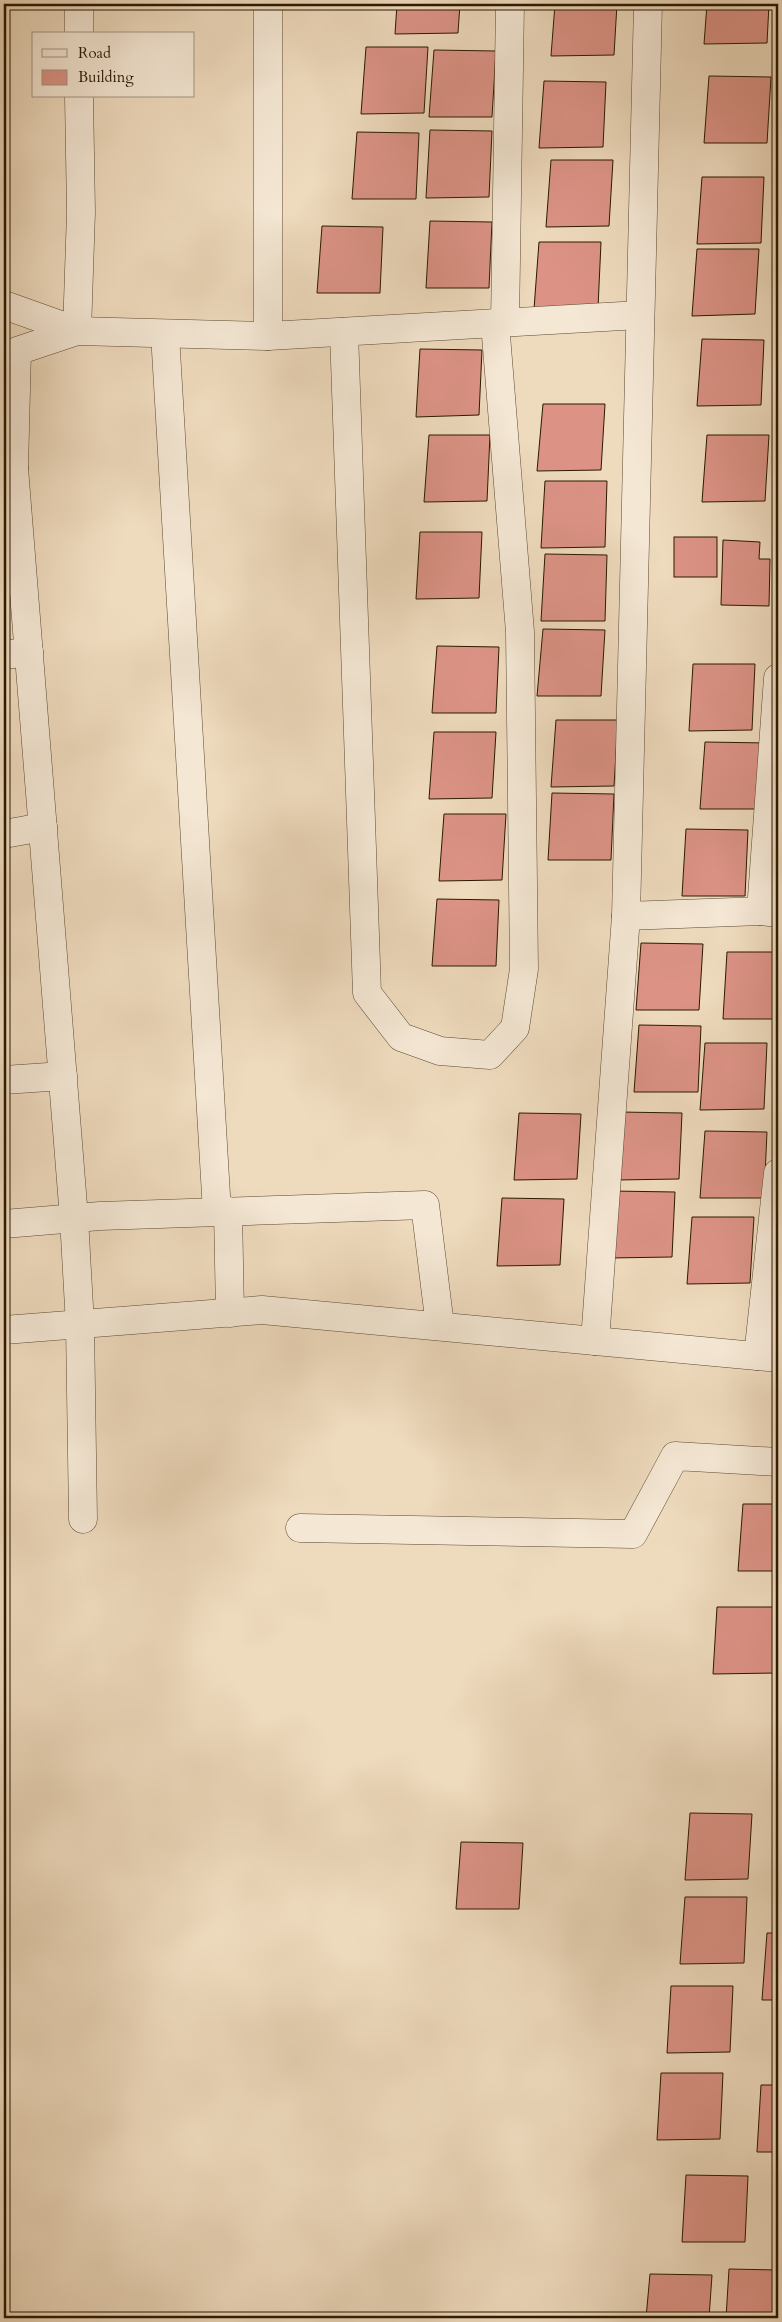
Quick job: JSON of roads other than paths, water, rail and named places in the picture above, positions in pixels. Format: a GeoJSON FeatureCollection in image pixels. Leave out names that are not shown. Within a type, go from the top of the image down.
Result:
{"type":"FeatureCollection","features":[{"type":"Feature","properties":{"kind":"street"},"geometry":{"type":"LineString","coordinates":[[79,32],[80,4]]}},
{"type":"Feature","properties":{"kind":"street"},"geometry":{"type":"LineString","coordinates":[[268,4],[268,336]]}},
{"type":"Feature","properties":{"kind":"street"},"geometry":{"type":"LineString","coordinates":[[344,332],[367,993],[401,1037],[440,1051],[490,1055],[515,1028],[524,969],[520,632],[500,323],[510,4]]}},
{"type":"Feature","properties":{"kind":"street"},"geometry":{"type":"LineString","coordinates":[[595,1341],[626,916],[648,4]]}},
{"type":"Feature","properties":{"kind":"street"},"geometry":{"type":"LineString","coordinates":[[77,331],[81,212],[79,98]]}},
{"type":"Feature","properties":{"kind":"street"},"geometry":{"type":"LineString","coordinates":[[4,305],[77,331],[268,336],[640,315]]}},
{"type":"Feature","properties":{"kind":"street"},"geometry":{"type":"LineString","coordinates":[[77,331],[17,351],[9,469],[16,654],[43,827],[74,1218],[80,1325],[83,1519]]}},
{"type":"Feature","properties":{"kind":"street"},"geometry":{"type":"LineString","coordinates":[[165,334],[230,1312]]}},
{"type":"Feature","properties":{"kind":"street"},"geometry":{"type":"LineString","coordinates":[[626,916],[770,912],[778,678]]}},
{"type":"Feature","properties":{"kind":"street"},"geometry":{"type":"LineString","coordinates":[[4,834],[43,827]]}},
{"type":"Feature","properties":{"kind":"street"},"geometry":{"type":"LineString","coordinates":[[4,1080],[63,1076]]}},
{"type":"Feature","properties":{"kind":"street"},"geometry":{"type":"LineString","coordinates":[[4,1330],[262,1310],[768,1357],[778,1173]]}},
{"type":"Feature","properties":{"kind":"street"},"geometry":{"type":"LineString","coordinates":[[4,1224],[74,1218],[223,1211],[425,1205],[440,1326]]}},
{"type":"Feature","properties":{"kind":"street"},"geometry":{"type":"LineString","coordinates":[[300,1528],[633,1534],[675,1456],[778,1462]]}}]}
